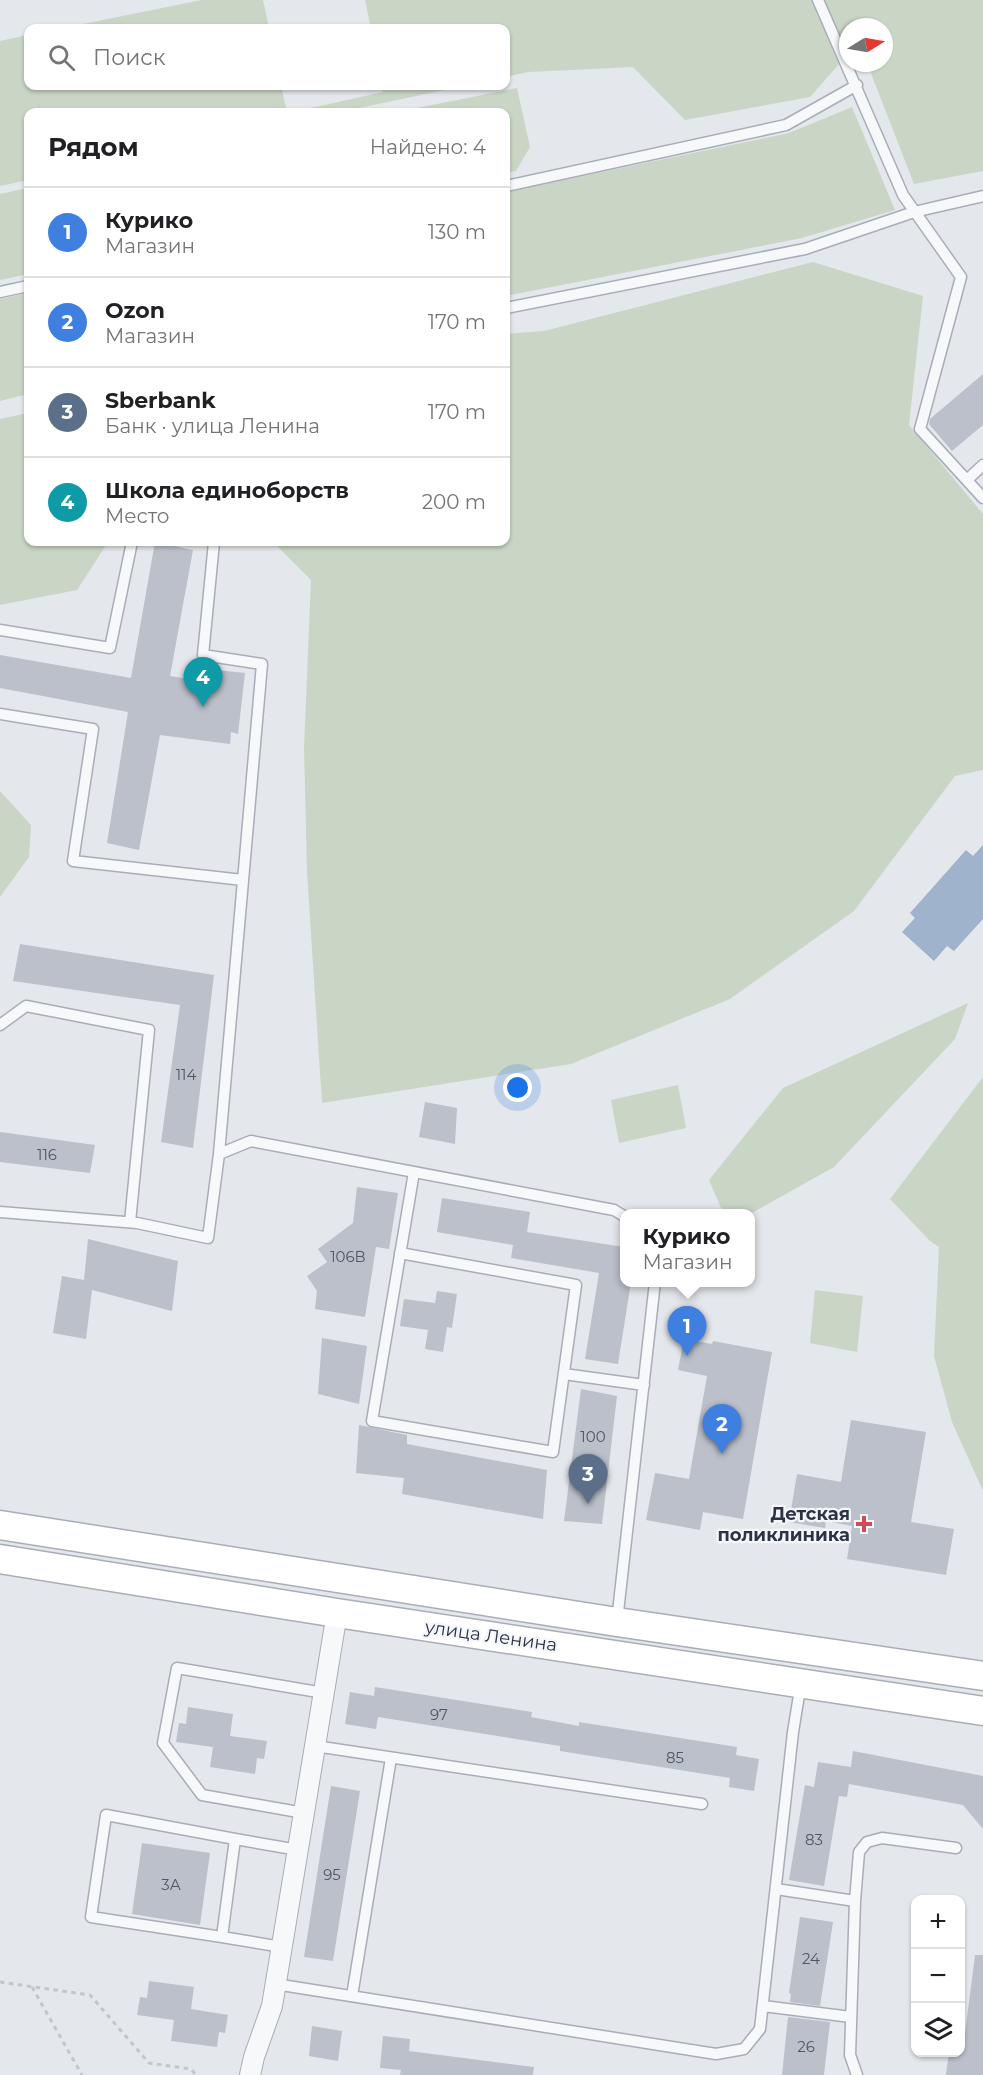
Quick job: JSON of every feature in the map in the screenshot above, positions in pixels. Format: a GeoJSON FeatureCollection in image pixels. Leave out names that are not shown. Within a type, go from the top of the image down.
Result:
{"type":"FeatureCollection","features":[{"type":"Feature","properties":{"kind":"main road","name":"улица Ленина"},"geometry":{"type":"LineString","coordinates":[[0,1525],[617,1622],[983,1676]]}},
{"type":"Feature","properties":{"kind":"main road","name":"улица Ленина"},"geometry":{"type":"LineString","coordinates":[[0,1558],[337,1613],[983,1711]]}},
{"type":"Feature","properties":{"kind":"main road"},"geometry":{"type":"LineString","coordinates":[[337,1613],[341,1577]]}},
{"type":"Feature","properties":{"kind":"main road"},"geometry":{"type":"LineString","coordinates":[[613,1654],[617,1622]]}},
{"type":"Feature","properties":{"kind":"street"},"geometry":{"type":"LineString","coordinates":[[250,2075],[272,2006],[337,1613]]}},
{"type":"Feature","properties":{"kind":"lane"},"geometry":{"type":"LineString","coordinates":[[818,0],[903,195],[961,277],[920,429],[983,498]]}},
{"type":"Feature","properties":{"kind":"lane"},"geometry":{"type":"LineString","coordinates":[[510,185],[786,125],[857,85]]}},
{"type":"Feature","properties":{"kind":"lane"},"geometry":{"type":"LineString","coordinates":[[510,307],[805,249],[914,212],[983,196]]}},
{"type":"Feature","properties":{"kind":"lane"},"geometry":{"type":"LineString","coordinates":[[0,292],[24,287]]}},
{"type":"Feature","properties":{"kind":"lane"},"geometry":{"type":"LineString","coordinates":[[967,480],[983,465]]}},
{"type":"Feature","properties":{"kind":"lane"},"geometry":{"type":"LineString","coordinates":[[0,630],[110,648],[131,546]]}},
{"type":"Feature","properties":{"kind":"lane"},"geometry":{"type":"LineString","coordinates":[[0,1212],[130,1222],[208,1238],[219,1154],[262,664],[202,656],[214,546]]}},
{"type":"Feature","properties":{"kind":"lane"},"geometry":{"type":"LineString","coordinates":[[0,714],[93,729],[73,861],[243,880]]}},
{"type":"Feature","properties":{"kind":"lane"},"geometry":{"type":"LineString","coordinates":[[0,1025],[26,1006],[149,1030],[130,1222]]}},
{"type":"Feature","properties":{"kind":"lane"},"geometry":{"type":"LineString","coordinates":[[219,1154],[251,1141],[614,1210],[620,1214]]}},
{"type":"Feature","properties":{"kind":"lane"},"geometry":{"type":"LineString","coordinates":[[400,1253],[576,1285],[553,1452],[372,1421],[400,1253],[414,1172]]}},
{"type":"Feature","properties":{"kind":"lane"},"geometry":{"type":"LineString","coordinates":[[617,1622],[654,1287]]}},
{"type":"Feature","properties":{"kind":"lane"},"geometry":{"type":"LineString","coordinates":[[564,1374],[644,1385]]}},
{"type":"Feature","properties":{"kind":"lane"},"geometry":{"type":"LineString","coordinates":[[304,1813],[202,1795],[163,1743],[177,1668],[324,1693]]}},
{"type":"Feature","properties":{"kind":"lane"},"geometry":{"type":"LineString","coordinates":[[275,1984],[716,2054],[744,2049],[760,2029],[793,1732],[801,1682]]}},
{"type":"Feature","properties":{"kind":"lane"},"geometry":{"type":"LineString","coordinates":[[315,1746],[702,1804]]}},
{"type":"Feature","properties":{"kind":"lane"},"geometry":{"type":"LineString","coordinates":[[352,1996],[391,1758]]}},
{"type":"Feature","properties":{"kind":"lane"},"geometry":{"type":"LineString","coordinates":[[282,1947],[91,1917],[106,1815],[298,1850]]}},
{"type":"Feature","properties":{"kind":"lane"},"geometry":{"type":"LineString","coordinates":[[857,2075],[850,2055],[855,1901],[859,1852],[867,1842],[882,1838],[956,1848]]}},
{"type":"Feature","properties":{"kind":"lane"},"geometry":{"type":"LineString","coordinates":[[222,1937],[235,1839]]}},
{"type":"Feature","properties":{"kind":"lane"},"geometry":{"type":"LineString","coordinates":[[776,1889],[855,1901]]}},
{"type":"Feature","properties":{"kind":"lane"},"geometry":{"type":"LineString","coordinates":[[763,2006],[851,2017]]}},
{"type":"Feature","properties":{"kind":"path"},"geometry":{"type":"LineString","coordinates":[[0,1982],[90,1995],[149,2062],[191,2069],[196,2075]]}},
{"type":"Feature","properties":{"kind":"path"},"geometry":{"type":"LineString","coordinates":[[32,1987],[82,2075]]}},
{"type":"Feature","properties":{"kind":"green space"},"geometry":{"type":"Polygon","coordinates":[[[202,0],[263,0],[268,24],[83,24],[202,0]]]}},
{"type":"Feature","properties":{"kind":"green space"},"geometry":{"type":"Polygon","coordinates":[[[365,0],[983,0],[983,171],[914,184],[870,72],[893,72],[893,18],[839,18],[839,64],[810,97],[685,120],[633,67],[528,72],[510,76],[510,24],[370,24],[365,0]]]}},
{"type":"Feature","properties":{"kind":"green space"},"geometry":{"type":"Polygon","coordinates":[[[24,36],[24,90],[282,90],[286,108],[24,108],[24,181],[0,186],[0,41],[24,36]]]}},
{"type":"Feature","properties":{"kind":"green space"},"geometry":{"type":"Polygon","coordinates":[[[517,88],[530,147],[516,171],[510,172],[510,108],[417,108],[510,90],[517,88]]]}},
{"type":"Feature","properties":{"kind":"green space"},"geometry":{"type":"Polygon","coordinates":[[[383,90],[445,90],[359,108],[311,108],[383,92],[383,90]]]}},
{"type":"Feature","properties":{"kind":"green space"},"geometry":{"type":"Polygon","coordinates":[[[852,107],[895,210],[802,238],[510,295],[510,191],[789,133],[852,107]]]}},
{"type":"Feature","properties":{"kind":"green space"},"geometry":{"type":"Polygon","coordinates":[[[24,189],[24,275],[0,280],[0,194],[24,189]]]}},
{"type":"Feature","properties":{"kind":"green space"},"geometry":{"type":"Polygon","coordinates":[[[813,262],[923,296],[909,425],[983,514],[983,770],[955,776],[854,911],[730,999],[571,1064],[322,1103],[307,872],[304,747],[311,580],[277,546],[510,546],[510,334],[544,331],[813,262]]]}},
{"type":"Feature","properties":{"kind":"green space"},"geometry":{"type":"Polygon","coordinates":[[[24,294],[24,395],[0,401],[0,299],[24,294]]]}},
{"type":"Feature","properties":{"kind":"green space"},"geometry":{"type":"Polygon","coordinates":[[[24,414],[24,546],[105,546],[77,590],[0,605],[0,419],[24,414]]]}},
{"type":"Feature","properties":{"kind":"green space"},"geometry":{"type":"Polygon","coordinates":[[[0,791],[31,825],[29,857],[0,897],[0,791]]]}},
{"type":"Feature","properties":{"kind":"green space"},"geometry":{"type":"Polygon","coordinates":[[[968,1003],[955,1039],[834,1167],[755,1211],[755,1209],[721,1208],[709,1180],[783,1088],[968,1003]]]}},
{"type":"Feature","properties":{"kind":"green space"},"geometry":{"type":"Polygon","coordinates":[[[983,1077],[983,1491],[952,1422],[934,1356],[939,1247],[930,1241],[890,1199],[983,1077]]]}},
{"type":"Feature","properties":{"kind":"green space"},"geometry":{"type":"Polygon","coordinates":[[[678,1085],[686,1128],[619,1143],[611,1100],[678,1085]]]}},
{"type":"Feature","properties":{"kind":"green space"},"geometry":{"type":"Polygon","coordinates":[[[815,1290],[863,1296],[857,1352],[810,1343],[815,1290]]]}},
{"type":"Feature","properties":{"kind":"water"},"geometry":{"type":"Polygon","coordinates":[[[983,845],[983,919],[954,951],[947,946],[934,961],[902,932],[915,918],[910,913],[966,850],[973,856],[983,845]]]}},
{"type":"Feature","properties":{"kind":"building"},"geometry":{"type":"Polygon","coordinates":[[[983,374],[983,425],[952,451],[929,424],[930,419],[983,374]]]}},
{"type":"Feature","properties":{"kind":"building"},"geometry":{"type":"Polygon","coordinates":[[[154,546],[174,546],[193,550],[170,676],[207,682],[208,669],[245,673],[238,734],[231,732],[230,744],[160,735],[139,850],[107,843],[128,712],[0,688],[0,655],[131,678],[154,546]]]}},
{"type":"Feature","properties":{"kind":"building"},"geometry":{"type":"Polygon","coordinates":[[[20,944],[214,975],[193,1148],[161,1142],[180,1005],[13,981],[20,944]]]}},
{"type":"Feature","properties":{"kind":"building"},"geometry":{"type":"Polygon","coordinates":[[[425,1102],[457,1108],[455,1144],[419,1137],[425,1102]]]}},
{"type":"Feature","properties":{"kind":"building"},"geometry":{"type":"Polygon","coordinates":[[[0,1132],[95,1145],[90,1173],[0,1162],[0,1132]]]}},
{"type":"Feature","properties":{"kind":"building"},"geometry":{"type":"Polygon","coordinates":[[[357,1187],[398,1193],[389,1249],[376,1247],[365,1317],[315,1309],[317,1291],[307,1276],[327,1262],[318,1249],[353,1223],[357,1187]]]}},
{"type":"Feature","properties":{"kind":"building"},"geometry":{"type":"Polygon","coordinates":[[[442,1198],[530,1212],[527,1232],[620,1246],[620,1287],[630,1287],[618,1364],[585,1359],[599,1273],[511,1258],[513,1245],[437,1232],[442,1198]]]}},
{"type":"Feature","properties":{"kind":"building"},"geometry":{"type":"Polygon","coordinates":[[[88,1239],[178,1261],[172,1311],[92,1290],[86,1339],[53,1333],[62,1276],[84,1280],[88,1239]]]}},
{"type":"Feature","properties":{"kind":"building"},"geometry":{"type":"Polygon","coordinates":[[[437,1291],[457,1294],[452,1328],[447,1327],[443,1352],[425,1349],[428,1330],[400,1326],[404,1299],[435,1303],[437,1291]]]}},
{"type":"Feature","properties":{"kind":"building"},"geometry":{"type":"Polygon","coordinates":[[[322,1338],[367,1346],[359,1404],[318,1394],[322,1338]]]}},
{"type":"Feature","properties":{"kind":"building"},"geometry":{"type":"Polygon","coordinates":[[[684,1339],[712,1344],[713,1341],[772,1352],[743,1519],[703,1512],[700,1530],[646,1520],[655,1473],[689,1479],[707,1376],[678,1370],[684,1339]]]}},
{"type":"Feature","properties":{"kind":"building"},"geometry":{"type":"Polygon","coordinates":[[[581,1389],[617,1396],[602,1524],[564,1521],[581,1389]]]}},
{"type":"Feature","properties":{"kind":"building"},"geometry":{"type":"Polygon","coordinates":[[[851,1420],[926,1432],[911,1522],[954,1529],[946,1575],[847,1559],[852,1526],[826,1521],[825,1528],[789,1522],[797,1474],[841,1482],[851,1420]]]}},
{"type":"Feature","properties":{"kind":"building"},"geometry":{"type":"Polygon","coordinates":[[[359,1425],[407,1435],[407,1444],[547,1470],[543,1519],[402,1494],[404,1478],[356,1473],[359,1425]]]}},
{"type":"Feature","properties":{"kind":"building"},"geometry":{"type":"Polygon","coordinates":[[[375,1687],[532,1712],[531,1717],[579,1726],[579,1722],[737,1747],[736,1755],[759,1759],[754,1791],[729,1787],[730,1778],[560,1751],[560,1746],[378,1717],[376,1729],[345,1724],[350,1692],[374,1696],[375,1687]]]}},
{"type":"Feature","properties":{"kind":"building"},"geometry":{"type":"Polygon","coordinates":[[[188,1707],[233,1714],[230,1736],[267,1741],[264,1759],[257,1758],[255,1774],[210,1767],[213,1747],[176,1742],[179,1723],[186,1724],[188,1707]]]}},
{"type":"Feature","properties":{"kind":"building"},"geometry":{"type":"Polygon","coordinates":[[[853,1751],[983,1776],[983,1829],[963,1805],[849,1784],[847,1797],[839,1796],[824,1886],[789,1880],[805,1785],[814,1787],[818,1762],[851,1767],[853,1751]]]}},
{"type":"Feature","properties":{"kind":"building"},"geometry":{"type":"Polygon","coordinates":[[[331,1786],[360,1791],[333,1961],[304,1957],[331,1786]]]}},
{"type":"Feature","properties":{"kind":"building"},"geometry":{"type":"Polygon","coordinates":[[[142,1843],[210,1853],[200,1925],[132,1914],[142,1843]]]}},
{"type":"Feature","properties":{"kind":"building"},"geometry":{"type":"Polygon","coordinates":[[[800,1917],[833,1922],[820,2006],[790,2002],[791,1994],[789,1993],[800,1917]]]}},
{"type":"Feature","properties":{"kind":"building"},"geometry":{"type":"Polygon","coordinates":[[[975,1955],[983,1955],[983,2075],[946,2075],[948,2057],[965,2057],[965,2033],[975,1955]]]}},
{"type":"Feature","properties":{"kind":"building"},"geometry":{"type":"Polygon","coordinates":[[[149,1981],[194,1987],[191,2009],[228,2015],[225,2033],[219,2032],[217,2047],[171,2041],[174,2020],[137,2015],[140,1997],[147,1998],[149,1981]]]}},
{"type":"Feature","properties":{"kind":"building"},"geometry":{"type":"Polygon","coordinates":[[[788,2017],[830,2022],[824,2075],[782,2075],[788,2017]]]}},
{"type":"Feature","properties":{"kind":"building"},"geometry":{"type":"Polygon","coordinates":[[[312,2026],[342,2031],[338,2061],[309,2056],[312,2026]]]}},
{"type":"Feature","properties":{"kind":"building"},"geometry":{"type":"Polygon","coordinates":[[[383,2036],[410,2039],[409,2051],[534,2067],[533,2075],[400,2075],[401,2070],[380,2068],[383,2036]]]}},
{"type":"Feature","properties":{"kind":"place","name":"Школа единоборств"},"geometry":{"type":"Point","coordinates":[203,707]}},
{"type":"Feature","properties":{"kind":"place","name":"Курико"},"geometry":{"type":"Point","coordinates":[687,1356]}},
{"type":"Feature","properties":{"kind":"place","name":"Ozon"},"geometry":{"type":"Point","coordinates":[722,1454]}},
{"type":"Feature","properties":{"kind":"place","name":"Sberbank"},"geometry":{"type":"Point","coordinates":[588,1504]}},
{"type":"Feature","properties":{"kind":"place","name":"Детская поликлиника"},"geometry":{"type":"Point","coordinates":[864,1524]}}]}
